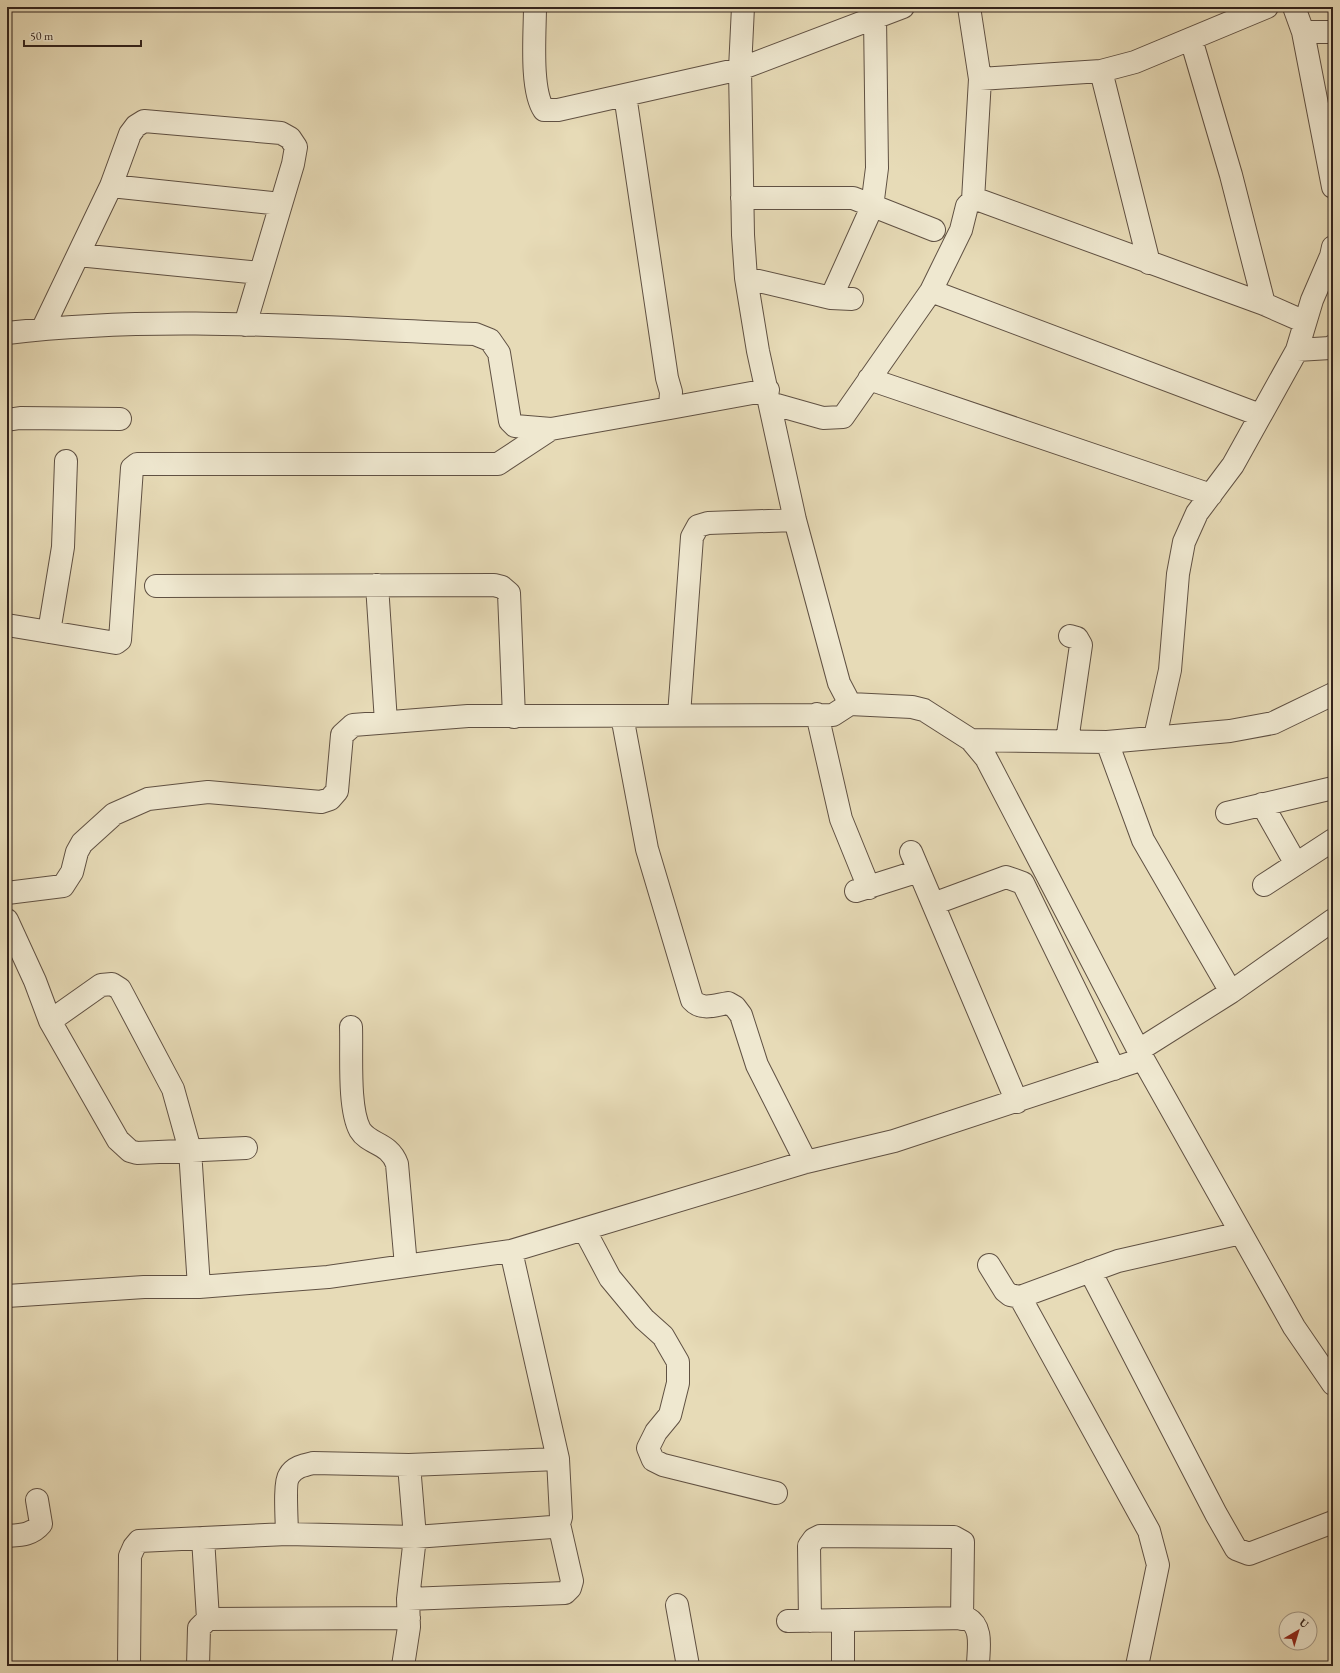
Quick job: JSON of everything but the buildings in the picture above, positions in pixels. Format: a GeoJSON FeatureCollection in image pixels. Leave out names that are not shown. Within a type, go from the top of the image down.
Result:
{"type":"FeatureCollection","features":[{"type":"Feature","properties":{"kind":"street"},"geometry":{"type":"LineString","coordinates":[[535,7],[536,89],[539,103],[544,110],[558,110],[740,69],[903,7]]}},
{"type":"Feature","properties":{"kind":"street"},"geometry":{"type":"LineString","coordinates":[[743,7],[740,69],[742,198],[746,278],[758,351],[796,520],[838,682],[850,704]]}},
{"type":"Feature","properties":{"kind":"street"},"geometry":{"type":"LineString","coordinates":[[7,333],[43,328],[200,323],[475,334],[490,340],[499,353],[512,424],[517,427],[551,429],[670,408],[769,396],[823,418],[843,417],[932,291],[961,230],[967,206],[973,200],[980,79],[969,7]]}},
{"type":"Feature","properties":{"kind":"street"},"geometry":{"type":"LineString","coordinates":[[980,79],[1101,71],[1135,62],[1267,7]]}},
{"type":"Feature","properties":{"kind":"street"},"geometry":{"type":"LineString","coordinates":[[1294,7],[1303,32],[1333,187]]}},
{"type":"Feature","properties":{"kind":"street"},"geometry":{"type":"LineString","coordinates":[[746,278],[842,298],[872,207],[877,168],[875,17]]}},
{"type":"Feature","properties":{"kind":"street"},"geometry":{"type":"LineString","coordinates":[[1303,32],[1333,32]]}},
{"type":"Feature","properties":{"kind":"street"},"geometry":{"type":"LineString","coordinates":[[1191,39],[1231,175],[1264,304]]}},
{"type":"Feature","properties":{"kind":"street"},"geometry":{"type":"LineString","coordinates":[[1101,71],[1149,263]]}},
{"type":"Feature","properties":{"kind":"street"},"geometry":{"type":"LineString","coordinates":[[625,95],[666,378],[671,392],[670,408]]}},
{"type":"Feature","properties":{"kind":"street"},"geometry":{"type":"LineString","coordinates":[[43,328],[111,186],[130,134],[136,126],[144,121],[281,133],[290,138],[296,147],[281,204],[245,325]]}},
{"type":"Feature","properties":{"kind":"street"},"geometry":{"type":"LineString","coordinates":[[111,186],[281,204]]}},
{"type":"Feature","properties":{"kind":"street"},"geometry":{"type":"LineString","coordinates":[[742,198],[853,198],[872,207],[934,230]]}},
{"type":"Feature","properties":{"kind":"street"},"geometry":{"type":"LineString","coordinates":[[973,200],[979,200],[1264,304],[1305,322]]}},
{"type":"Feature","properties":{"kind":"street"},"geometry":{"type":"LineString","coordinates":[[1155,736],[1170,670],[1178,574],[1184,542],[1197,513],[1233,465],[1297,350],[1312,300],[1331,256],[1333,247]]}},
{"type":"Feature","properties":{"kind":"street"},"geometry":{"type":"LineString","coordinates":[[78,255],[260,273]]}},
{"type":"Feature","properties":{"kind":"street"},"geometry":{"type":"LineString","coordinates":[[932,291],[1260,415]]}},
{"type":"Feature","properties":{"kind":"street"},"geometry":{"type":"LineString","coordinates":[[1297,350],[1330,348],[1333,346]]}},
{"type":"Feature","properties":{"kind":"street"},"geometry":{"type":"LineString","coordinates":[[869,379],[1211,495]]}},
{"type":"Feature","properties":{"kind":"street"},"geometry":{"type":"LineString","coordinates":[[7,420],[20,418],[120,419]]}},
{"type":"Feature","properties":{"kind":"street"},"geometry":{"type":"LineString","coordinates":[[7,625],[116,643],[120,640],[132,468],[137,464],[498,464],[551,429]]}},
{"type":"Feature","properties":{"kind":"street"},"geometry":{"type":"LineString","coordinates":[[49,632],[63,547],[66,461]]}},
{"type":"Feature","properties":{"kind":"street"},"geometry":{"type":"LineString","coordinates":[[679,715],[692,536],[698,526],[708,523],[796,520]]}},
{"type":"Feature","properties":{"kind":"street"},"geometry":{"type":"LineString","coordinates":[[377,585],[386,722]]}},
{"type":"Feature","properties":{"kind":"street"},"geometry":{"type":"LineString","coordinates":[[156,586],[494,585],[509,593],[514,717]]}},
{"type":"Feature","properties":{"kind":"street"},"geometry":{"type":"LineString","coordinates":[[1067,741],[1081,645],[1077,638],[1070,636]]}},
{"type":"Feature","properties":{"kind":"street"},"geometry":{"type":"LineString","coordinates":[[971,740],[1107,742],[1155,736],[1252,728],[1273,723],[1333,694]]}},
{"type":"Feature","properties":{"kind":"street"},"geometry":{"type":"LineString","coordinates":[[7,893],[64,886],[72,872],[82,843],[114,814],[148,799],[208,792],[321,802],[330,799],[337,791],[342,735],[353,725],[468,716],[833,715],[850,704],[912,707],[924,710],[971,740],[986,758],[1141,1054],[1294,1327],[1333,1384]]}},
{"type":"Feature","properties":{"kind":"street"},"geometry":{"type":"LineString","coordinates":[[818,714],[841,819],[862,890],[915,862],[1017,1102]]}},
{"type":"Feature","properties":{"kind":"street"},"geometry":{"type":"LineString","coordinates":[[622,716],[647,849],[692,1000],[696,1004],[706,1007],[728,1003],[735,1007],[741,1015],[757,1065],[806,1162]]}},
{"type":"Feature","properties":{"kind":"street"},"geometry":{"type":"LineString","coordinates":[[1107,742],[1143,840],[1231,992]]}},
{"type":"Feature","properties":{"kind":"street"},"geometry":{"type":"LineString","coordinates":[[1227,813],[1333,788]]}},
{"type":"Feature","properties":{"kind":"street"},"geometry":{"type":"LineString","coordinates":[[1262,804],[1296,864]]}},
{"type":"Feature","properties":{"kind":"street"},"geometry":{"type":"LineString","coordinates":[[1264,885],[1333,840]]}},
{"type":"Feature","properties":{"kind":"street"},"geometry":{"type":"LineString","coordinates":[[933,904],[1006,877],[1023,884],[1114,1069]]}},
{"type":"Feature","properties":{"kind":"street"},"geometry":{"type":"LineString","coordinates":[[7,920],[35,981],[50,1021],[123,1146],[137,1154],[246,1148]]}},
{"type":"Feature","properties":{"kind":"street"},"geometry":{"type":"LineString","coordinates":[[7,1296],[144,1287],[199,1287],[328,1278],[511,1251],[806,1162],[894,1141],[1114,1069],[1141,1054],[1333,920]]}},
{"type":"Feature","properties":{"kind":"street"},"geometry":{"type":"LineString","coordinates":[[50,1021],[101,985],[112,984],[120,990],[173,1089],[190,1150],[199,1287]]}},
{"type":"Feature","properties":{"kind":"street"},"geometry":{"type":"LineString","coordinates":[[351,1027],[354,1108],[361,1131],[386,1147],[394,1155],[397,1164],[406,1266]]}},
{"type":"Feature","properties":{"kind":"street"},"geometry":{"type":"LineString","coordinates":[[584,1229],[610,1278],[644,1318],[663,1336],[678,1362],[678,1383],[670,1415],[656,1432],[648,1448],[653,1460],[663,1465],[776,1493]]}},
{"type":"Feature","properties":{"kind":"street"},"geometry":{"type":"LineString","coordinates":[[990,1265],[1005,1291],[1010,1296],[1020,1297],[1118,1261],[1242,1233]]}},
{"type":"Feature","properties":{"kind":"street"},"geometry":{"type":"LineString","coordinates":[[198,1666],[199,1628],[208,1619],[408,1608],[565,1593],[570,1588],[572,1581],[559,1524],[561,1517],[558,1459],[511,1251]]}},
{"type":"Feature","properties":{"kind":"street"},"geometry":{"type":"LineString","coordinates":[[1090,1271],[1216,1514],[1236,1549],[1249,1554],[1333,1522]]}},
{"type":"Feature","properties":{"kind":"street"},"geometry":{"type":"LineString","coordinates":[[1020,1297],[1149,1530],[1158,1565],[1137,1666]]}},
{"type":"Feature","properties":{"kind":"street"},"geometry":{"type":"LineString","coordinates":[[287,1534],[286,1480],[294,1470],[313,1463],[409,1465],[558,1459]]}},
{"type":"Feature","properties":{"kind":"street"},"geometry":{"type":"LineString","coordinates":[[404,1666],[409,1627],[408,1608],[415,1537],[409,1465]]}},
{"type":"Feature","properties":{"kind":"street"},"geometry":{"type":"LineString","coordinates":[[7,1536],[24,1535],[35,1531],[38,1528],[41,1524],[37,1500]]}},
{"type":"Feature","properties":{"kind":"street"},"geometry":{"type":"LineString","coordinates":[[129,1666],[130,1556],[134,1547],[139,1541],[287,1534],[415,1537],[552,1527],[559,1524]]}},
{"type":"Feature","properties":{"kind":"street"},"geometry":{"type":"LineString","coordinates":[[810,1621],[809,1546],[814,1539],[820,1536],[954,1537],[959,1539],[963,1542],[962,1619]]}},
{"type":"Feature","properties":{"kind":"street"},"geometry":{"type":"LineString","coordinates":[[203,1538],[208,1619]]}},
{"type":"Feature","properties":{"kind":"street"},"geometry":{"type":"LineString","coordinates":[[677,1605],[688,1666]]}},
{"type":"Feature","properties":{"kind":"street"},"geometry":{"type":"LineString","coordinates":[[788,1621],[968,1618],[974,1622],[978,1628],[978,1666]]}},
{"type":"Feature","properties":{"kind":"street"},"geometry":{"type":"LineString","coordinates":[[843,1620],[843,1666]]}}]}
